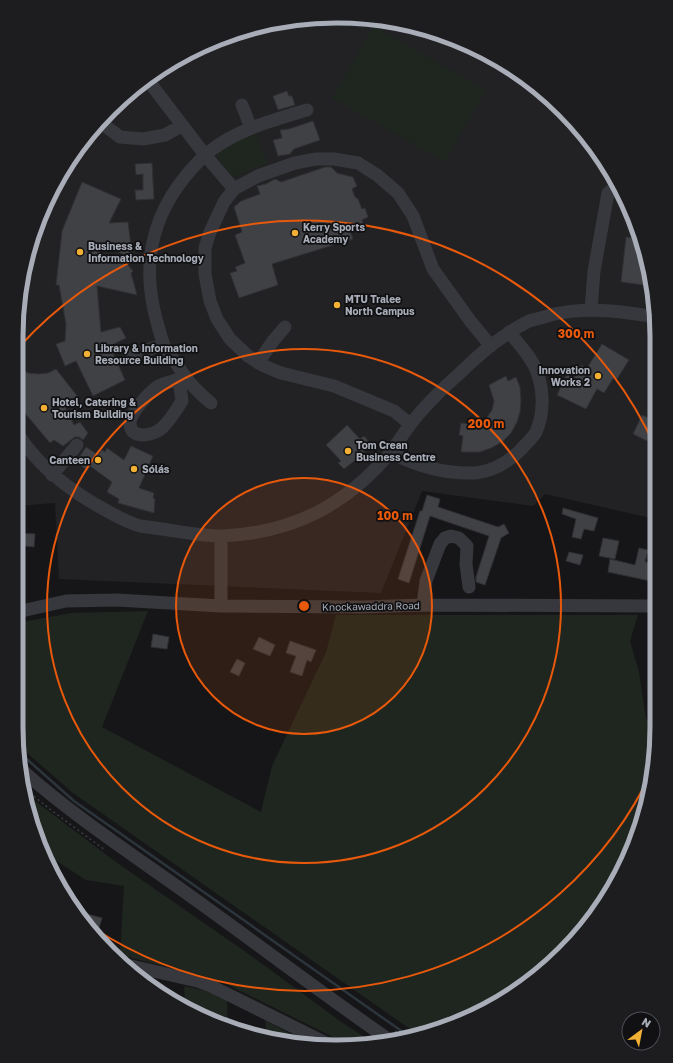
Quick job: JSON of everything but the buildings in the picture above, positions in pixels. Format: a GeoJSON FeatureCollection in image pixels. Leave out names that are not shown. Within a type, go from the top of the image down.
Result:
{"type":"FeatureCollection","features":[{"type":"Feature","properties":{"kind":"street"},"geometry":{"type":"LineString","coordinates":[[151,84],[181,126],[234,189]]}},
{"type":"Feature","properties":{"kind":"street"},"geometry":{"type":"LineString","coordinates":[[242,106],[251,128]]}},
{"type":"Feature","properties":{"kind":"street"},"geometry":{"type":"LineString","coordinates":[[212,403],[182,378],[163,344],[154,310],[149,274],[155,232],[171,195],[193,167],[205,156],[224,142],[251,128],[307,110]]}},
{"type":"Feature","properties":{"kind":"street"},"geometry":{"type":"LineString","coordinates":[[108,128],[120,137],[143,139],[164,135],[181,126]]}},
{"type":"Feature","properties":{"kind":"street"},"geometry":{"type":"LineString","coordinates":[[410,424],[394,411],[334,386],[281,373],[264,366],[244,352],[230,339],[217,319],[206,286],[205,248],[210,232],[224,202],[234,189],[258,176],[294,163],[316,159],[334,159],[358,163],[377,175],[398,193],[413,216],[433,269],[471,322],[491,346]]}},
{"type":"Feature","properties":{"kind":"street"},"geometry":{"type":"LineString","coordinates":[[591,310],[594,271],[608,193],[613,189]]}},
{"type":"Feature","properties":{"kind":"street"},"geometry":{"type":"LineString","coordinates":[[23,442],[52,475],[93,503],[138,525],[188,534],[221,536],[256,533],[288,525],[315,514],[340,499],[356,486],[390,452],[410,424],[450,382],[491,346],[510,332],[531,320],[567,312],[591,310],[625,312],[649,316]]}},
{"type":"Feature","properties":{"kind":"street"},"geometry":{"type":"LineString","coordinates":[[258,363],[273,341],[285,327]]}},
{"type":"Feature","properties":{"kind":"street"},"geometry":{"type":"LineString","coordinates":[[390,452],[404,460],[430,468],[475,473],[494,468],[510,460],[520,451],[535,434],[540,421],[542,389],[537,371],[524,350],[510,332]]}},
{"type":"Feature","properties":{"kind":"street"},"geometry":{"type":"LineString","coordinates":[[129,357],[163,344]]}},
{"type":"Feature","properties":{"kind":"street"},"geometry":{"type":"LineString","coordinates":[[182,378],[182,401],[162,428],[153,434],[142,436],[131,429],[130,419],[136,409],[155,389],[162,384],[182,378]]}},
{"type":"Feature","properties":{"kind":"street"},"geometry":{"type":"LineString","coordinates":[[52,475],[77,445]]}},
{"type":"Feature","properties":{"kind":"street"},"geometry":{"type":"LineString","coordinates":[[220,606],[221,536]]}},
{"type":"Feature","properties":{"kind":"street"},"geometry":{"type":"LineString","coordinates":[[423,605],[426,581],[440,544],[445,538],[451,536],[460,538],[467,546],[466,564],[469,587]]}},
{"type":"Feature","properties":{"kind":"street","name":"Knockawaddra Road"},"geometry":{"type":"LineString","coordinates":[[23,611],[53,604],[79,601],[117,600],[220,606],[650,606]]}},
{"type":"Feature","properties":{"kind":"street"},"geometry":{"type":"LineString","coordinates":[[27,775],[46,791],[112,841],[384,1036]]}},
{"type":"Feature","properties":{"kind":"street"},"geometry":{"type":"LineString","coordinates":[[138,968],[197,981],[211,986],[318,1039]]}},
{"type":"Feature","properties":{"kind":"shaded area","name":"MTU Tralee North Campus"},"geometry":{"type":"Polygon","coordinates":[[[336,23],[357,24],[398,29],[418,34],[475,55],[511,76],[527,88],[558,115],[572,130],[597,162],[608,180],[618,198],[633,236],[644,275],[647,296],[650,336],[650,518],[545,494],[533,506],[422,491],[381,593],[59,579],[55,503],[23,506],[23,336],[26,296],[34,255],[55,198],[76,162],[88,146],[115,115],[130,101],[162,76],[180,65],[198,55],[236,40],[275,29],[296,26],[336,23]]]}},
{"type":"Feature","properties":{"kind":"shaded area"},"geometry":{"type":"Polygon","coordinates":[[[374,26],[486,90],[445,162],[332,98],[374,26]]]}},
{"type":"Feature","properties":{"kind":"shaded area"},"geometry":{"type":"Polygon","coordinates":[[[255,129],[262,151],[269,163],[235,176],[232,175],[224,167],[216,154],[255,129]]]}},
{"type":"Feature","properties":{"kind":"shaded area"},"geometry":{"type":"Polygon","coordinates":[[[148,611],[102,727],[261,812],[272,766],[326,652],[336,615],[638,615],[630,641],[639,672],[646,719],[650,719],[649,747],[644,788],[639,808],[618,865],[597,901],[572,933],[543,962],[527,975],[511,987],[475,1008],[437,1023],[412,1030],[73,793],[24,751],[23,622],[71,613],[148,611]]]}},
{"type":"Feature","properties":{"kind":"shaded area"},"geometry":{"type":"Polygon","coordinates":[[[32,798],[116,862],[253,957],[366,1038],[339,1040],[218,980],[123,956],[120,953],[124,886],[86,880],[52,858],[40,827],[32,798]]]}},
{"type":"Feature","properties":{"kind":"shaded area"},"geometry":{"type":"Polygon","coordinates":[[[184,986],[211,992],[227,1001],[228,1020],[198,1008],[185,1001],[184,986]]]}},
{"type":"Feature","properties":{"kind":"shaded area"},"geometry":{"type":"Polygon","coordinates":[[[265,1020],[296,1037],[275,1034],[266,1032],[265,1020]]]}},
{"type":"Feature","properties":{"kind":"waterway"},"geometry":{"type":"LineString","coordinates":[[25,758],[74,801],[404,1033]]}},
{"type":"Feature","properties":{"kind":"place","name":"Kerry Sports Academy"},"geometry":{"type":"Point","coordinates":[295,233]}},
{"type":"Feature","properties":{"kind":"place","name":"Business & Information Technology"},"geometry":{"type":"Point","coordinates":[80,252]}},
{"type":"Feature","properties":{"kind":"place","name":"MTU Tralee North Campus"},"geometry":{"type":"Point","coordinates":[337,305]}},
{"type":"Feature","properties":{"kind":"place","name":"Library & Information Resource Building"},"geometry":{"type":"Point","coordinates":[87,354]}},
{"type":"Feature","properties":{"kind":"place","name":"Innovation Works 2"},"geometry":{"type":"Point","coordinates":[598,376]}},
{"type":"Feature","properties":{"kind":"place","name":"Hotel, Catering & Tourism Building"},"geometry":{"type":"Point","coordinates":[44,408]}},
{"type":"Feature","properties":{"kind":"place","name":"Tom Crean Business Centre"},"geometry":{"type":"Point","coordinates":[348,451]}},
{"type":"Feature","properties":{"kind":"place","name":"Canteen"},"geometry":{"type":"Point","coordinates":[98,460]}},
{"type":"Feature","properties":{"kind":"place","name":"Sólás"},"geometry":{"type":"Point","coordinates":[134,469]}}]}
